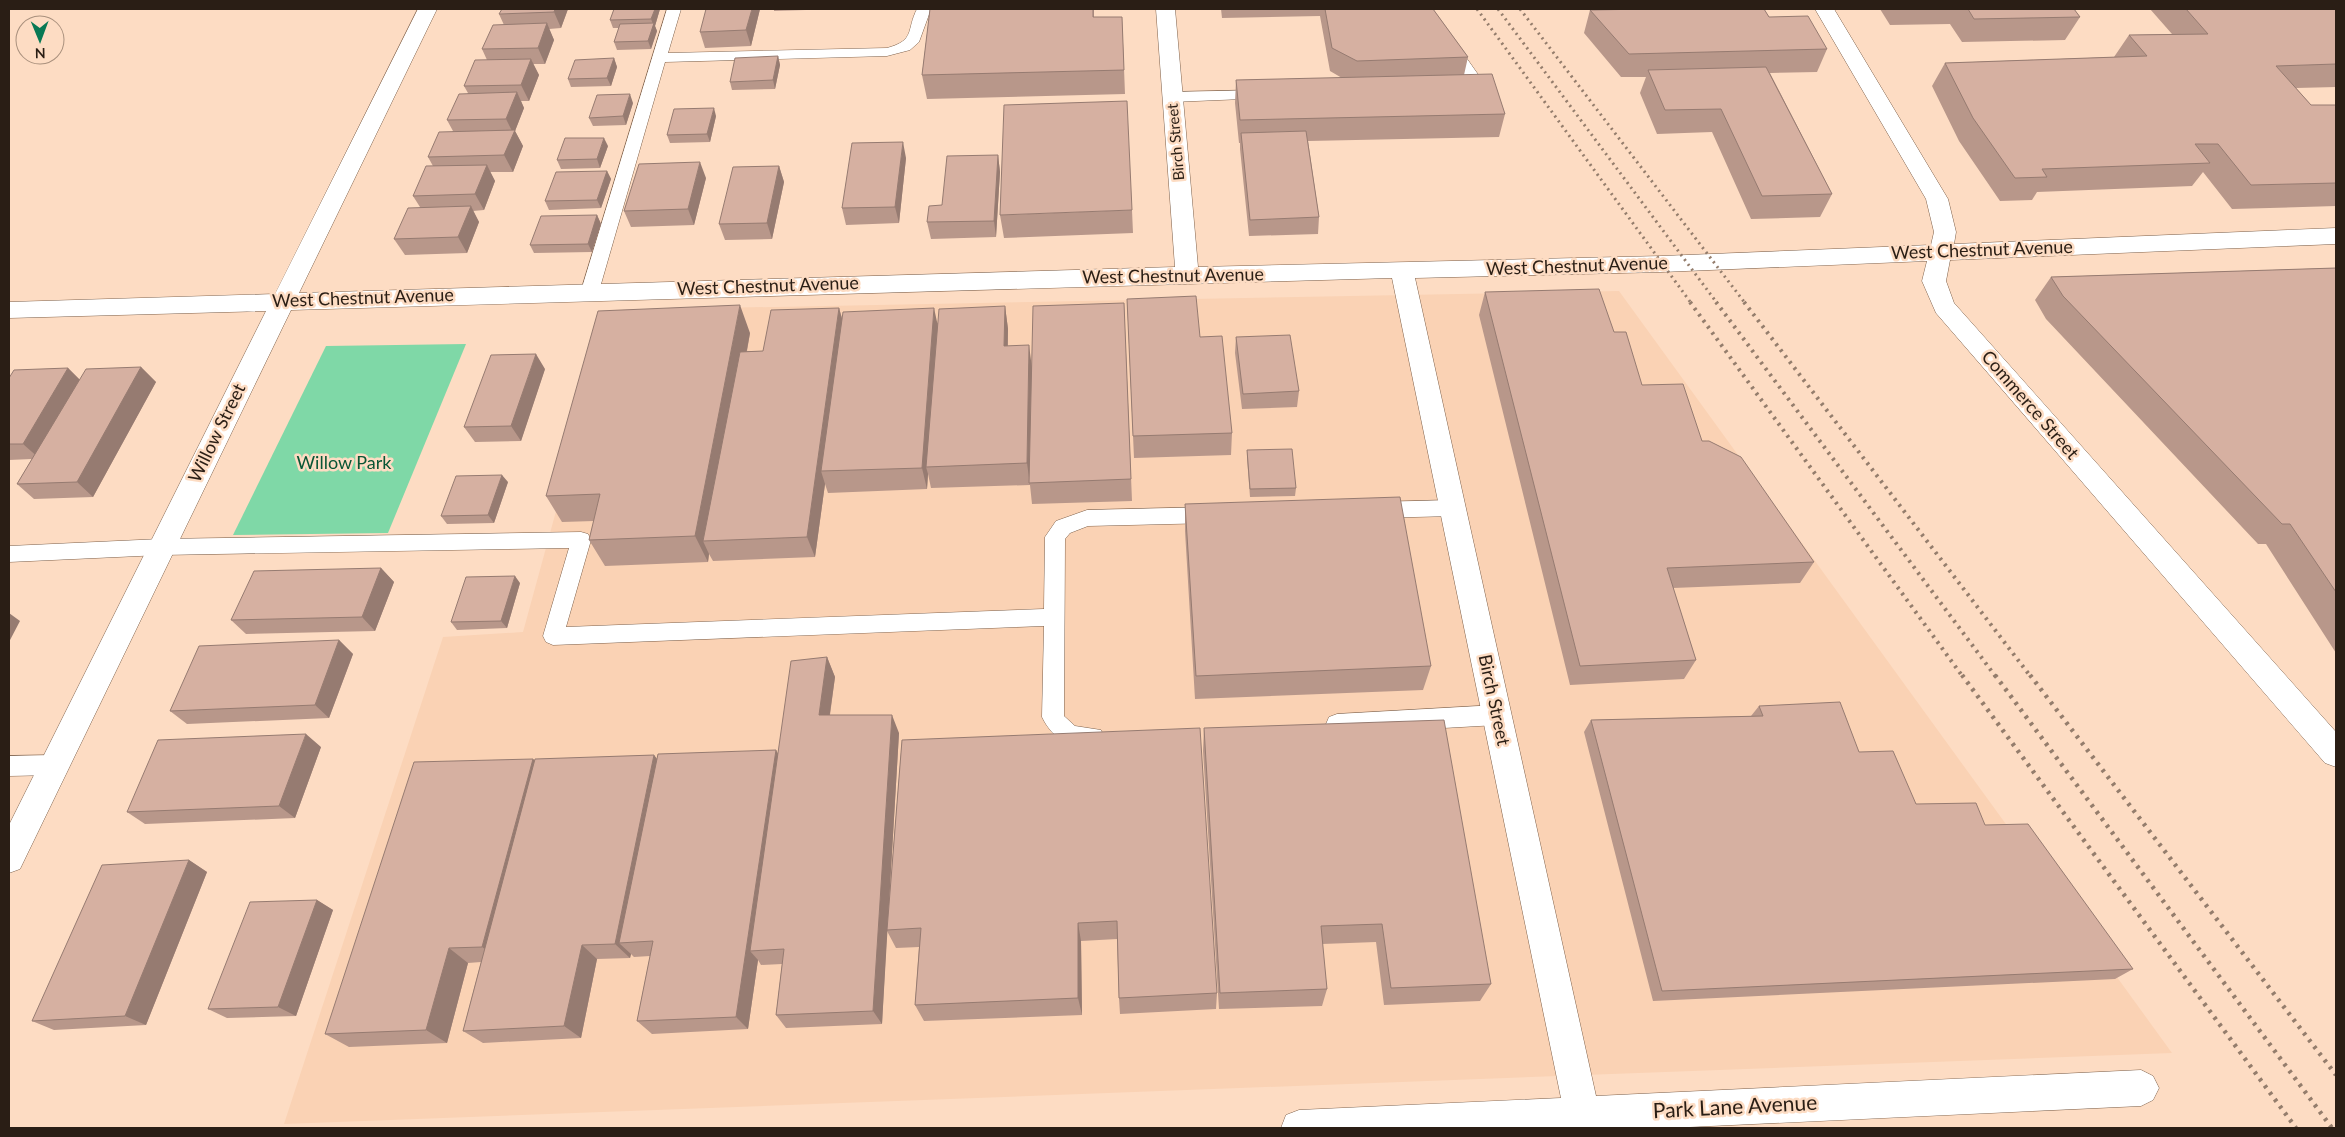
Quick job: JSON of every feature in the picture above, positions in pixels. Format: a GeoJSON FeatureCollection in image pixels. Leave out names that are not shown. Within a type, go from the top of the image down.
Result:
{"type":"FeatureCollection","features":[{"type":"Feature","properties":{"kind":"street","name":"Willow Street"},"geometry":{"type":"LineString","coordinates":[[9,858],[427,9]]}},
{"type":"Feature","properties":{"kind":"street","name":"Birch Street"},"geometry":{"type":"LineString","coordinates":[[1165,9],[1187,275]]}},
{"type":"Feature","properties":{"kind":"street","name":"Commerce Street"},"geometry":{"type":"LineString","coordinates":[[1825,9],[1937,199],[1945,232],[1934,281],[1944,307],[2336,753]]}},
{"type":"Feature","properties":{"kind":"street","name":"West Chestnut Avenue"},"geometry":{"type":"LineString","coordinates":[[9,310],[590,291],[1402,271],[2336,236]]}},
{"type":"Feature","properties":{"kind":"street","name":"Birch Street"},"geometry":{"type":"LineString","coordinates":[[1402,271],[1584,1121]]}},
{"type":"Feature","properties":{"kind":"street","name":"Park Lane Avenue"},"geometry":{"type":"LineString","coordinates":[[1299,1128],[1584,1121],[2142,1088]]}},
{"type":"Feature","properties":{"kind":"lane"},"geometry":{"type":"LineString","coordinates":[[590,291],[661,58],[674,9]]}},
{"type":"Feature","properties":{"kind":"lane"},"geometry":{"type":"LineString","coordinates":[[661,58],[887,52],[904,48],[916,39],[924,9]]}},
{"type":"Feature","properties":{"kind":"lane"},"geometry":{"type":"LineString","coordinates":[[1425,9],[1482,90],[1462,90]]}},
{"type":"Feature","properties":{"kind":"lane"},"geometry":{"type":"LineString","coordinates":[[1172,97],[1272,94]]}},
{"type":"Feature","properties":{"kind":"lane"},"geometry":{"type":"LineString","coordinates":[[1354,511],[1453,508]]}},
{"type":"Feature","properties":{"kind":"lane"},"geometry":{"type":"LineString","coordinates":[[1109,736],[1079,738],[1057,727],[1052,717],[1055,537],[1063,527],[1087,518],[1235,514]]}},
{"type":"Feature","properties":{"kind":"lane"},"geometry":{"type":"LineString","coordinates":[[9,554],[161,547],[581,540],[553,636],[1054,618]]}},
{"type":"Feature","properties":{"kind":"lane"},"geometry":{"type":"LineString","coordinates":[[1318,725],[1497,715]]}},
{"type":"Feature","properties":{"kind":"lane"},"geometry":{"type":"LineString","coordinates":[[9,766],[54,766]]}},
{"type":"Feature","properties":{"kind":"shaded area"},"geometry":{"type":"Polygon","coordinates":[[[1619,291],[2172,1053],[284,1124],[443,637],[523,632],[611,310],[1619,291]]]}},
{"type":"Feature","properties":{"kind":"green space","name":"Willow Park"},"geometry":{"type":"Polygon","coordinates":[[[466,344],[388,533],[233,535],[326,346],[466,344]]]}},
{"type":"Feature","properties":{"kind":"building"},"geometry":{"type":"Polygon","coordinates":[[[502,9],[555,9],[554,12],[499,14],[502,9]]]}},
{"type":"Feature","properties":{"kind":"building"},"geometry":{"type":"Polygon","coordinates":[[[614,9],[655,9],[651,19],[610,20],[614,9]]]}},
{"type":"Feature","properties":{"kind":"building"},"geometry":{"type":"Polygon","coordinates":[[[706,9],[752,9],[746,30],[700,32],[706,9]]]}},
{"type":"Feature","properties":{"kind":"building"},"geometry":{"type":"Polygon","coordinates":[[[930,9],[1093,9],[1093,17],[1122,17],[1124,70],[922,75],[930,9]]]}},
{"type":"Feature","properties":{"kind":"building"},"geometry":{"type":"Polygon","coordinates":[[[1325,9],[1433,9],[1468,57],[1357,61],[1332,48],[1325,9]]]}},
{"type":"Feature","properties":{"kind":"building"},"geometry":{"type":"Polygon","coordinates":[[[1764,9],[1769,17],[1808,16],[1827,49],[1629,54],[1590,10],[1764,9]]]}},
{"type":"Feature","properties":{"kind":"building"},"geometry":{"type":"Polygon","coordinates":[[[1968,9],[2074,9],[2080,17],[1974,19],[1968,9]]]}},
{"type":"Feature","properties":{"kind":"building"},"geometry":{"type":"Polygon","coordinates":[[[2186,9],[2336,9],[2336,64],[2276,66],[2311,105],[2336,105],[2336,183],[2251,185],[2218,144],[2195,144],[2210,163],[2042,169],[2047,177],[2015,178],[1973,118],[1945,63],[2147,56],[2129,35],[2208,34],[2186,9]]]}},
{"type":"Feature","properties":{"kind":"building"},"geometry":{"type":"Polygon","coordinates":[[[547,23],[538,48],[482,49],[493,25],[547,23]]]}},
{"type":"Feature","properties":{"kind":"building"},"geometry":{"type":"Polygon","coordinates":[[[654,23],[648,41],[614,42],[620,24],[654,23]]]}},
{"type":"Feature","properties":{"kind":"building"},"geometry":{"type":"Polygon","coordinates":[[[778,56],[773,80],[730,82],[735,58],[778,56]]]}},
{"type":"Feature","properties":{"kind":"building"},"geometry":{"type":"Polygon","coordinates":[[[614,58],[607,78],[568,79],[575,60],[614,58]]]}},
{"type":"Feature","properties":{"kind":"building"},"geometry":{"type":"Polygon","coordinates":[[[531,59],[521,85],[464,86],[475,60],[531,59]]]}},
{"type":"Feature","properties":{"kind":"building"},"geometry":{"type":"Polygon","coordinates":[[[1766,67],[1832,194],[1762,196],[1721,109],[1665,110],[1648,70],[1766,67]]]}},
{"type":"Feature","properties":{"kind":"building"},"geometry":{"type":"Polygon","coordinates":[[[1492,74],[1505,114],[1240,120],[1236,80],[1492,74]]]}},
{"type":"Feature","properties":{"kind":"building"},"geometry":{"type":"Polygon","coordinates":[[[517,92],[506,119],[447,120],[459,94],[517,92]]]}},
{"type":"Feature","properties":{"kind":"building"},"geometry":{"type":"Polygon","coordinates":[[[630,94],[623,116],[589,118],[597,95],[630,94]]]}},
{"type":"Feature","properties":{"kind":"building"},"geometry":{"type":"Polygon","coordinates":[[[1127,101],[1132,210],[1000,215],[1004,105],[1127,101]]]}},
{"type":"Feature","properties":{"kind":"building"},"geometry":{"type":"Polygon","coordinates":[[[714,108],[707,134],[667,135],[674,109],[714,108]]]}},
{"type":"Feature","properties":{"kind":"building"},"geometry":{"type":"Polygon","coordinates":[[[515,130],[504,155],[428,157],[439,132],[515,130]]]}},
{"type":"Feature","properties":{"kind":"building"},"geometry":{"type":"Polygon","coordinates":[[[1306,131],[1319,217],[1250,220],[1241,133],[1306,131]]]}},
{"type":"Feature","properties":{"kind":"building"},"geometry":{"type":"Polygon","coordinates":[[[565,138],[604,138],[597,159],[557,160],[565,138]]]}},
{"type":"Feature","properties":{"kind":"building"},"geometry":{"type":"Polygon","coordinates":[[[903,142],[895,207],[842,208],[852,143],[903,142]]]}},
{"type":"Feature","properties":{"kind":"building"},"geometry":{"type":"Polygon","coordinates":[[[998,155],[994,221],[927,222],[929,206],[942,205],[947,156],[998,155]]]}},
{"type":"Feature","properties":{"kind":"building"},"geometry":{"type":"Polygon","coordinates":[[[700,162],[688,209],[624,211],[639,164],[700,162]]]}},
{"type":"Feature","properties":{"kind":"building"},"geometry":{"type":"Polygon","coordinates":[[[487,165],[475,194],[413,196],[426,166],[487,165]]]}},
{"type":"Feature","properties":{"kind":"building"},"geometry":{"type":"Polygon","coordinates":[[[779,166],[767,223],[719,224],[733,167],[779,166]]]}},
{"type":"Feature","properties":{"kind":"building"},"geometry":{"type":"Polygon","coordinates":[[[607,171],[597,200],[545,201],[556,172],[607,171]]]}},
{"type":"Feature","properties":{"kind":"building"},"geometry":{"type":"Polygon","coordinates":[[[471,206],[458,237],[394,239],[408,208],[471,206]]]}},
{"type":"Feature","properties":{"kind":"building"},"geometry":{"type":"Polygon","coordinates":[[[597,215],[588,244],[530,245],[541,216],[597,215]]]}},
{"type":"Feature","properties":{"kind":"building"},"geometry":{"type":"Polygon","coordinates":[[[2336,268],[2336,592],[2290,524],[2282,524],[2063,296],[2051,277],[2336,268]]]}},
{"type":"Feature","properties":{"kind":"building"},"geometry":{"type":"Polygon","coordinates":[[[1599,289],[1614,332],[1626,332],[1642,385],[1683,384],[1702,441],[1709,441],[1741,457],[1814,562],[1667,568],[1696,660],[1580,666],[1485,292],[1599,289]]]}},
{"type":"Feature","properties":{"kind":"building"},"geometry":{"type":"Polygon","coordinates":[[[1196,296],[1200,337],[1222,336],[1232,433],[1133,436],[1127,299],[1196,296]]]}},
{"type":"Feature","properties":{"kind":"building"},"geometry":{"type":"Polygon","coordinates":[[[1124,303],[1131,479],[1029,483],[1033,306],[1124,303]]]}},
{"type":"Feature","properties":{"kind":"building"},"geometry":{"type":"Polygon","coordinates":[[[740,305],[695,536],[589,540],[600,494],[546,496],[598,311],[740,305]]]}},
{"type":"Feature","properties":{"kind":"building"},"geometry":{"type":"Polygon","coordinates":[[[1005,306],[1004,346],[1029,345],[1027,463],[926,467],[939,309],[1005,306]]]}},
{"type":"Feature","properties":{"kind":"building"},"geometry":{"type":"Polygon","coordinates":[[[839,308],[807,537],[703,541],[740,352],[763,351],[771,310],[839,308]]]}},
{"type":"Feature","properties":{"kind":"building"},"geometry":{"type":"Polygon","coordinates":[[[934,308],[922,468],[821,471],[843,312],[934,308]]]}},
{"type":"Feature","properties":{"kind":"building"},"geometry":{"type":"Polygon","coordinates":[[[1290,335],[1299,391],[1243,394],[1236,337],[1290,335]]]}},
{"type":"Feature","properties":{"kind":"building"},"geometry":{"type":"Polygon","coordinates":[[[536,354],[511,426],[464,427],[491,355],[536,354]]]}},
{"type":"Feature","properties":{"kind":"building"},"geometry":{"type":"Polygon","coordinates":[[[141,367],[77,482],[17,484],[86,369],[141,367]]]}},
{"type":"Feature","properties":{"kind":"building"},"geometry":{"type":"Polygon","coordinates":[[[68,368],[23,444],[9,444],[9,378],[14,370],[68,368]]]}},
{"type":"Feature","properties":{"kind":"building"},"geometry":{"type":"Polygon","coordinates":[[[1292,449],[1296,488],[1250,489],[1247,450],[1292,449]]]}},
{"type":"Feature","properties":{"kind":"building"},"geometry":{"type":"Polygon","coordinates":[[[502,475],[488,515],[441,516],[456,476],[502,475]]]}},
{"type":"Feature","properties":{"kind":"building"},"geometry":{"type":"Polygon","coordinates":[[[1400,497],[1431,666],[1196,676],[1185,504],[1400,497]]]}},
{"type":"Feature","properties":{"kind":"building"},"geometry":{"type":"Polygon","coordinates":[[[381,568],[362,617],[231,620],[254,571],[381,568]]]}},
{"type":"Feature","properties":{"kind":"building"},"geometry":{"type":"Polygon","coordinates":[[[515,576],[501,621],[451,622],[466,577],[515,576]]]}},
{"type":"Feature","properties":{"kind":"building"},"geometry":{"type":"Polygon","coordinates":[[[339,640],[315,705],[170,711],[199,646],[339,640]]]}},
{"type":"Feature","properties":{"kind":"building"},"geometry":{"type":"Polygon","coordinates":[[[827,657],[819,715],[892,715],[873,1011],[776,1015],[784,949],[750,951],[791,661],[827,657]]]}},
{"type":"Feature","properties":{"kind":"building"},"geometry":{"type":"Polygon","coordinates":[[[1840,702],[1859,752],[1893,751],[1916,804],[1976,803],[1985,825],[2028,824],[2133,969],[1662,991],[1591,720],[1763,716],[1759,706],[1840,702]]]}},
{"type":"Feature","properties":{"kind":"building"},"geometry":{"type":"Polygon","coordinates":[[[1444,720],[1491,984],[1391,988],[1382,924],[1321,926],[1327,989],[1220,993],[1204,728],[1444,720]]]}},
{"type":"Feature","properties":{"kind":"building"},"geometry":{"type":"Polygon","coordinates":[[[1200,728],[1217,993],[1119,998],[1117,921],[1078,923],[1078,998],[915,1005],[921,928],[887,930],[902,740],[1200,728]]]}},
{"type":"Feature","properties":{"kind":"building"},"geometry":{"type":"Polygon","coordinates":[[[306,734],[279,806],[127,812],[158,740],[306,734]]]}},
{"type":"Feature","properties":{"kind":"building"},"geometry":{"type":"Polygon","coordinates":[[[776,750],[736,1017],[637,1021],[653,941],[619,943],[658,754],[776,750]]]}},
{"type":"Feature","properties":{"kind":"building"},"geometry":{"type":"Polygon","coordinates":[[[654,755],[615,944],[582,945],[564,1026],[463,1031],[535,759],[654,755]]]}},
{"type":"Feature","properties":{"kind":"building"},"geometry":{"type":"Polygon","coordinates":[[[533,759],[482,947],[449,948],[426,1030],[325,1034],[414,762],[533,759]]]}},
{"type":"Feature","properties":{"kind":"building"},"geometry":{"type":"Polygon","coordinates":[[[189,860],[125,1016],[32,1021],[102,865],[189,860]]]}},
{"type":"Feature","properties":{"kind":"building"},"geometry":{"type":"Polygon","coordinates":[[[317,900],[278,1007],[208,1009],[250,902],[317,900]]]}},
{"type":"Feature","properties":{"kind":"railway"},"geometry":{"type":"LineString","coordinates":[[1477,9],[1691,303]]}},
{"type":"Feature","properties":{"kind":"railway"},"geometry":{"type":"LineString","coordinates":[[1498,9],[1717,303]]}},
{"type":"Feature","properties":{"kind":"railway"},"geometry":{"type":"LineString","coordinates":[[1520,9],[1745,303]]}},
{"type":"Feature","properties":{"kind":"railway"},"geometry":{"type":"LineString","coordinates":[[1690,302],[1963,677]]}},
{"type":"Feature","properties":{"kind":"railway"},"geometry":{"type":"LineString","coordinates":[[1716,302],[1996,677]]}},
{"type":"Feature","properties":{"kind":"railway"},"geometry":{"type":"LineString","coordinates":[[1744,302],[2031,677]]}},
{"type":"Feature","properties":{"kind":"railway"},"geometry":{"type":"LineString","coordinates":[[1962,675],[2296,1128]]}},
{"type":"Feature","properties":{"kind":"railway"},"geometry":{"type":"LineString","coordinates":[[1995,675],[2332,1128]]}},
{"type":"Feature","properties":{"kind":"railway"},"geometry":{"type":"LineString","coordinates":[[2030,675],[2336,1075]]}}]}
